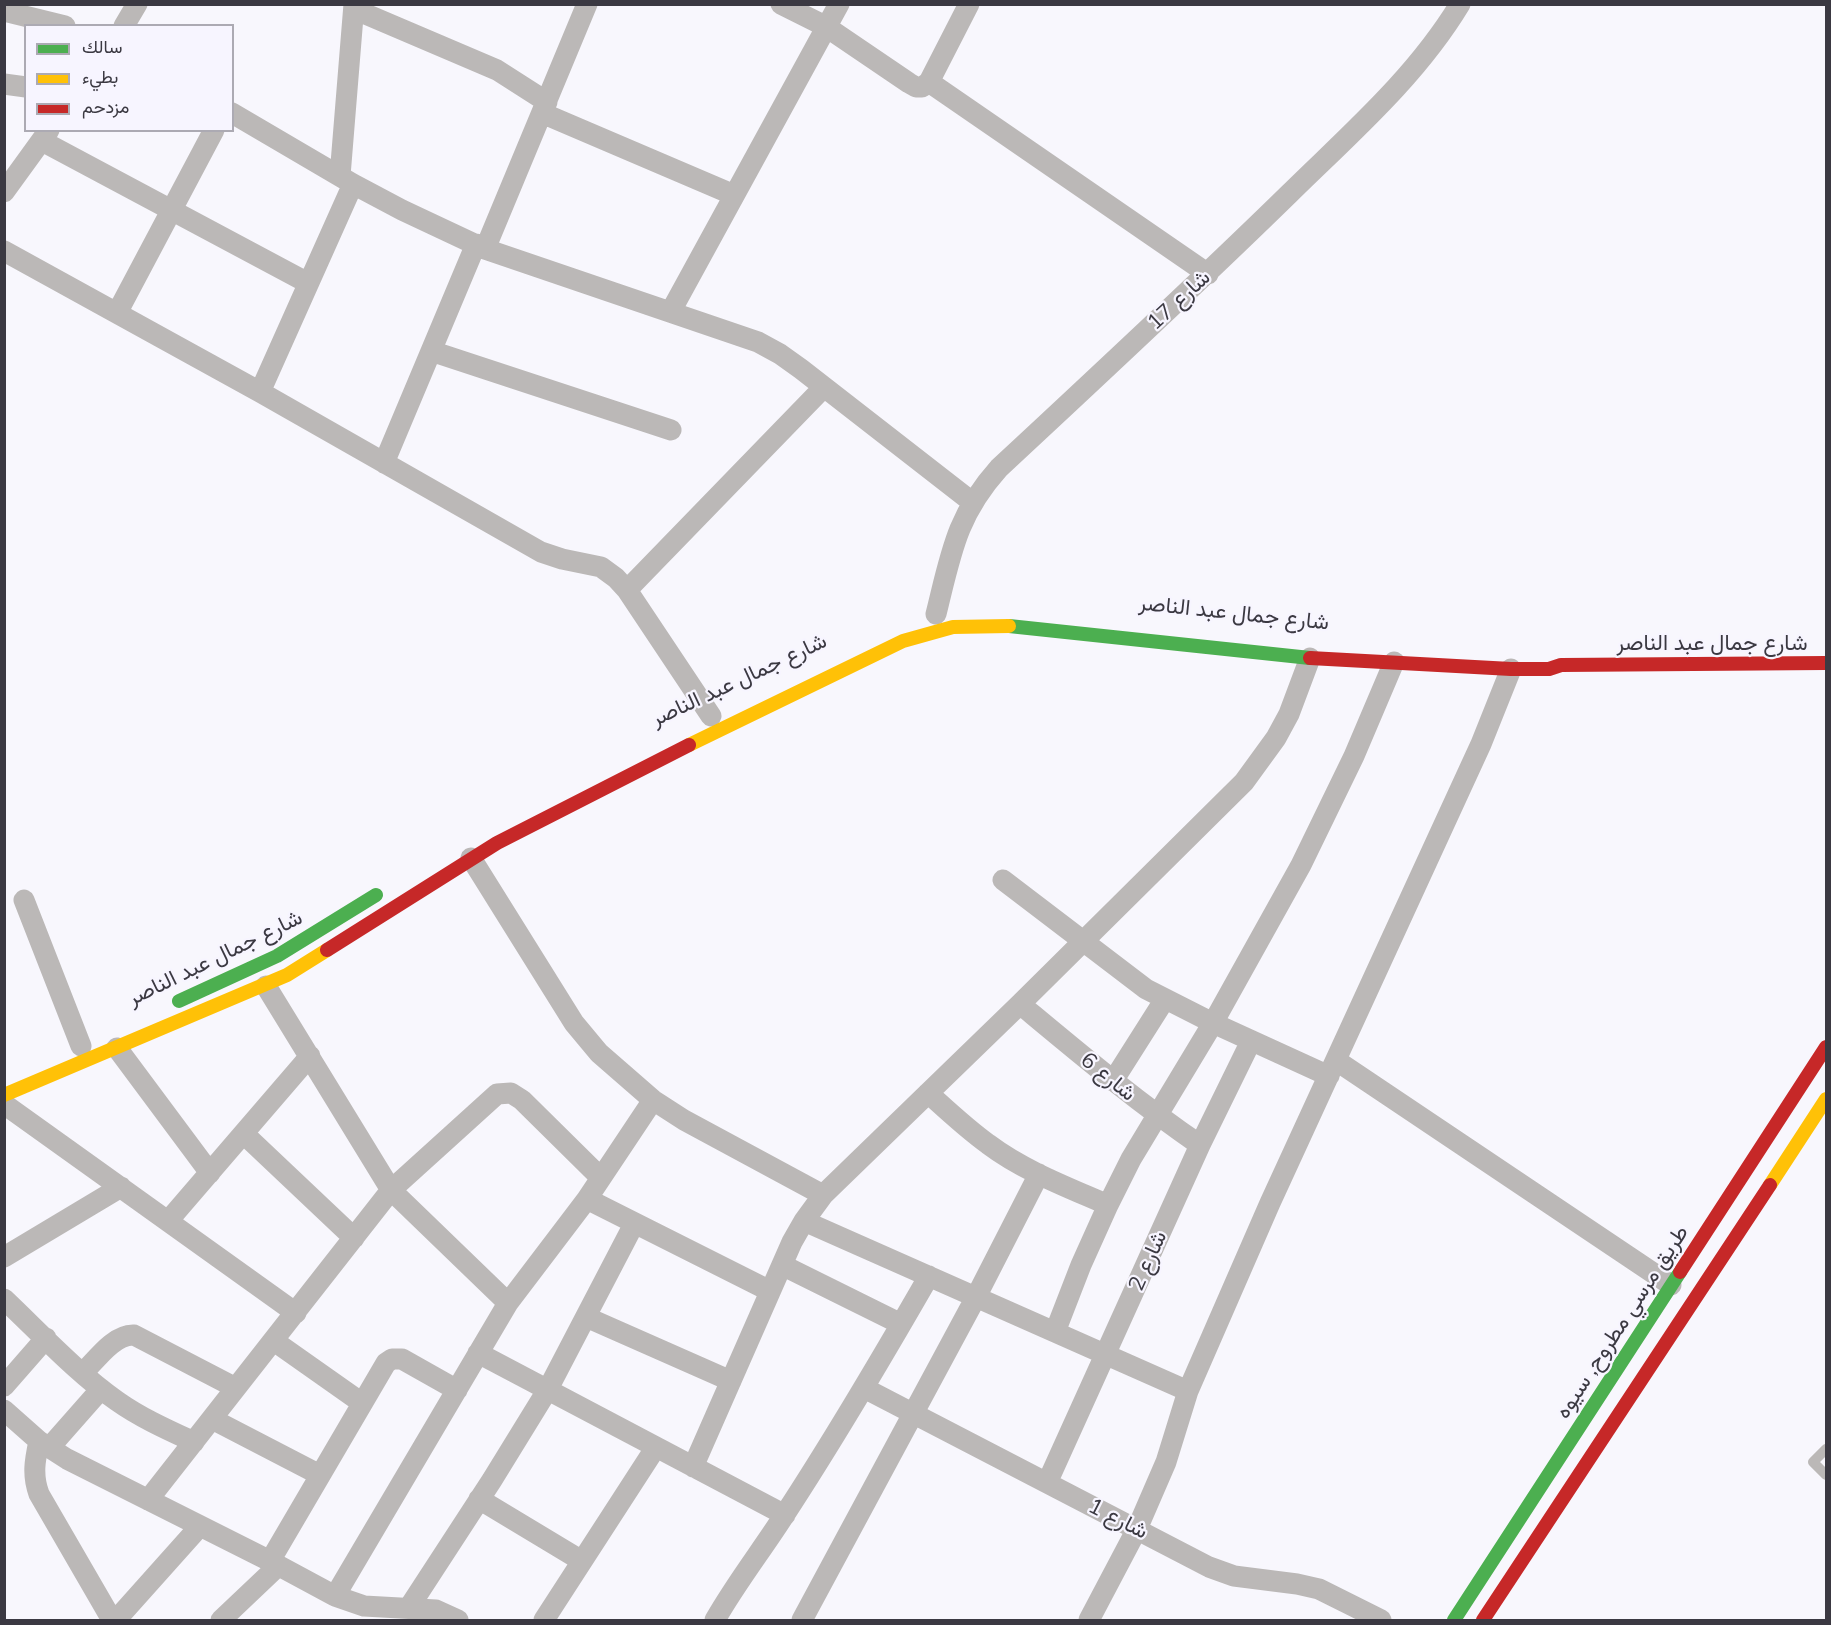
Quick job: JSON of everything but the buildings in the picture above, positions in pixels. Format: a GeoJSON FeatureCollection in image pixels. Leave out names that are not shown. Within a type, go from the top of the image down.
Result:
{"type":"FeatureCollection","features":[{"type":"Feature","properties":{"kind":"street"},"geometry":{"type":"LineString","coordinates":[[125,24],[137,4]]}},
{"type":"Feature","properties":{"kind":"street"},"geometry":{"type":"LineString","coordinates":[[384,463],[431,351],[544,108],[587,4]]}},
{"type":"Feature","properties":{"kind":"street"},"geometry":{"type":"LineString","coordinates":[[781,4],[825,27],[916,87],[922,87],[929,82],[969,4]]}},
{"type":"Feature","properties":{"kind":"street"},"geometry":{"type":"LineString","coordinates":[[671,311],[839,4]]}},
{"type":"Feature","properties":{"kind":"street","name":"شارع 17"},"geometry":{"type":"LineString","coordinates":[[936,615],[954,542],[972,502],[999,468],[1208,274],[1372,113],[1416,64],[1460,4]]}},
{"type":"Feature","properties":{"kind":"street"},"geometry":{"type":"LineString","coordinates":[[260,392],[308,284],[347,180],[354,7],[488,66],[517,81],[544,108],[734,195]]}},
{"type":"Feature","properties":{"kind":"street"},"geometry":{"type":"LineString","coordinates":[[4,11],[39,11],[62,24]]}},
{"type":"Feature","properties":{"kind":"street"},"geometry":{"type":"LineString","coordinates":[[929,82],[1208,274]]}},
{"type":"Feature","properties":{"kind":"street"},"geometry":{"type":"LineString","coordinates":[[4,84],[24,87]]}},
{"type":"Feature","properties":{"kind":"street"},"geometry":{"type":"LineString","coordinates":[[234,114],[402,210],[480,247],[758,342],[780,354],[972,502]]}},
{"type":"Feature","properties":{"kind":"street"},"geometry":{"type":"LineString","coordinates":[[117,313],[213,132]]}},
{"type":"Feature","properties":{"kind":"street"},"geometry":{"type":"LineString","coordinates":[[4,192],[45,136],[171,209],[308,284]]}},
{"type":"Feature","properties":{"kind":"street"},"geometry":{"type":"LineString","coordinates":[[4,251],[260,392],[541,552],[601,567],[627,590],[712,716]]}},
{"type":"Feature","properties":{"kind":"street"},"geometry":{"type":"LineString","coordinates":[[431,351],[671,430]]}},
{"type":"Feature","properties":{"kind":"street"},"geometry":{"type":"LineString","coordinates":[[627,590],[824,387]]}},
{"type":"Feature","properties":{"kind":"street","name":"شارع جمال عبد الناصر"},"geometry":{"type":"LineString","coordinates":[[4,1095],[266,986],[308,964],[471,858],[682,749],[903,641],[953,627],[1004,626],[1310,657],[1390,655],[1549,659],[1561,665]]}},
{"type":"Feature","properties":{"kind":"street"},"geometry":{"type":"LineString","coordinates":[[1055,1332],[1081,1265],[1108,1205],[1157,1115],[1213,1023],[1296,874],[1328,811],[1390,655]]}},
{"type":"Feature","properties":{"kind":"street","name":"شارع جمال عبد الناصر"},"geometry":{"type":"LineString","coordinates":[[1390,655],[1511,669],[1549,669],[1561,665],[1827,663]]}},
{"type":"Feature","properties":{"kind":"street"},"geometry":{"type":"LineString","coordinates":[[693,1467],[792,1242],[823,1195],[1244,782],[1261,761],[1289,714],[1310,657]]}},
{"type":"Feature","properties":{"kind":"street"},"geometry":{"type":"LineString","coordinates":[[1089,1620],[1137,1529],[1166,1461],[1188,1391],[1270,1203],[1481,744],[1511,669]]}},
{"type":"Feature","properties":{"kind":"street"},"geometry":{"type":"LineString","coordinates":[[674,733],[682,749]]}},
{"type":"Feature","properties":{"kind":"street"},"geometry":{"type":"LineString","coordinates":[[471,858],[574,1023],[599,1053],[652,1100],[684,1120],[823,1195]]}},
{"type":"Feature","properties":{"kind":"street"},"geometry":{"type":"LineString","coordinates":[[1003,880],[1146,989],[1251,1041],[1333,1068],[1671,1285]]}},
{"type":"Feature","properties":{"kind":"street","name":"شارع جمال عبد الناصر"},"geometry":{"type":"LineString","coordinates":[[168,1006],[277,956],[386,889]]}},
{"type":"Feature","properties":{"kind":"street"},"geometry":{"type":"LineString","coordinates":[[24,900],[81,1046]]}},
{"type":"Feature","properties":{"kind":"street"},"geometry":{"type":"LineString","coordinates":[[266,986],[391,1190],[508,1303]]}},
{"type":"Feature","properties":{"kind":"street"},"geometry":{"type":"LineString","coordinates":[[1113,1081],[1165,999]]}},
{"type":"Feature","properties":{"kind":"street","name":"شارع 6"},"geometry":{"type":"LineString","coordinates":[[1020,1004],[1113,1081],[1200,1145]]}},
{"type":"Feature","properties":{"kind":"street","name":"شارع 2"},"geometry":{"type":"LineString","coordinates":[[1047,1483],[1200,1145],[1251,1041]]}},
{"type":"Feature","properties":{"kind":"street","name":"طريق مرسي مطروح, سيوه"},"geometry":{"type":"LineString","coordinates":[[1454,1620],[1827,1047]]}},
{"type":"Feature","properties":{"kind":"street"},"geometry":{"type":"LineString","coordinates":[[117,1048],[210,1173]]}},
{"type":"Feature","properties":{"kind":"street"},"geometry":{"type":"LineString","coordinates":[[168,1221],[310,1056]]}},
{"type":"Feature","properties":{"kind":"street"},"geometry":{"type":"LineString","coordinates":[[148,1500],[391,1190],[497,1094],[511,1093],[522,1100],[601,1178]]}},
{"type":"Feature","properties":{"kind":"street"},"geometry":{"type":"LineString","coordinates":[[928,1093],[988,1145],[1039,1174],[1108,1205]]}},
{"type":"Feature","properties":{"kind":"street"},"geometry":{"type":"LineString","coordinates":[[1483,1620],[1827,1099]]}},
{"type":"Feature","properties":{"kind":"street"},"geometry":{"type":"LineString","coordinates":[[335,1596],[508,1303],[601,1178],[652,1100]]}},
{"type":"Feature","properties":{"kind":"street"},"geometry":{"type":"LineString","coordinates":[[4,1104],[296,1313]]}},
{"type":"Feature","properties":{"kind":"street"},"geometry":{"type":"LineString","coordinates":[[244,1134],[354,1238]]}},
{"type":"Feature","properties":{"kind":"street"},"geometry":{"type":"LineString","coordinates":[[802,1620],[976,1297],[1039,1174]]}},
{"type":"Feature","properties":{"kind":"street"},"geometry":{"type":"LineString","coordinates":[[4,1257],[121,1187]]}},
{"type":"Feature","properties":{"kind":"street"},"geometry":{"type":"LineString","coordinates":[[586,1199],[770,1291]]}},
{"type":"Feature","properties":{"kind":"street"},"geometry":{"type":"LineString","coordinates":[[804,1221],[1188,1391]]}},
{"type":"Feature","properties":{"kind":"street"},"geometry":{"type":"LineString","coordinates":[[415,1613],[479,1499],[548,1389],[634,1224]]}},
{"type":"Feature","properties":{"kind":"street"},"geometry":{"type":"LineString","coordinates":[[782,1264],[901,1324]]}},
{"type":"Feature","properties":{"kind":"street"},"geometry":{"type":"LineString","coordinates":[[715,1620],[785,1515],[864,1388],[929,1275]]}},
{"type":"Feature","properties":{"kind":"street"},"geometry":{"type":"LineString","coordinates":[[4,1299],[100,1389],[135,1413],[194,1442]]}},
{"type":"Feature","properties":{"kind":"street"},"geometry":{"type":"LineString","coordinates":[[586,1317],[731,1381]]}},
{"type":"Feature","properties":{"kind":"street"},"geometry":{"type":"LineString","coordinates":[[83,1373],[116,1341],[122,1337],[134,1335],[236,1388]]}},
{"type":"Feature","properties":{"kind":"street"},"geometry":{"type":"LineString","coordinates":[[4,1386],[46,1338]]}},
{"type":"Feature","properties":{"kind":"street"},"geometry":{"type":"LineString","coordinates":[[274,1341],[362,1403]]}},
{"type":"Feature","properties":{"kind":"street"},"geometry":{"type":"LineString","coordinates":[[478,1353],[785,1515]]}},
{"type":"Feature","properties":{"kind":"street"},"geometry":{"type":"LineString","coordinates":[[221,1620],[274,1563],[320,1475],[386,1363],[397,1358],[402,1359],[457,1390]]}},
{"type":"Feature","properties":{"kind":"street","name":"شارع 1"},"geometry":{"type":"LineString","coordinates":[[864,1388],[1209,1567],[1234,1576],[1319,1589],[1381,1620]]}},
{"type":"Feature","properties":{"kind":"street"},"geometry":{"type":"LineString","coordinates":[[100,1389],[44,1444],[34,1473],[34,1481],[39,1494],[114,1620],[200,1526]]}},
{"type":"Feature","properties":{"kind":"street"},"geometry":{"type":"LineString","coordinates":[[4,1410],[44,1444],[335,1596],[364,1606],[415,1613],[436,1610],[458,1620]]}},
{"type":"Feature","properties":{"kind":"street"},"geometry":{"type":"LineString","coordinates":[[212,1419],[320,1475]]}},
{"type":"Feature","properties":{"kind":"street"},"geometry":{"type":"LineString","coordinates":[[544,1620],[656,1447]]}},
{"type":"Feature","properties":{"kind":"street"},"geometry":{"type":"LineString","coordinates":[[479,1499],[582,1561]]}},
{"type":"Feature","properties":{"kind":"lane"},"geometry":{"type":"LineString","coordinates":[[1827,1449],[1813,1462],[1827,1475]]}},
{"type":"Feature","properties":{"kind":"traffic: fast"},"geometry":{"type":"LineString","coordinates":[[1009,626],[1310,658]]}},
{"type":"Feature","properties":{"kind":"traffic: fast"},"geometry":{"type":"LineString","coordinates":[[179,1001],[277,956],[376,895]]}},
{"type":"Feature","properties":{"kind":"traffic: fast"},"geometry":{"type":"LineString","coordinates":[[1454,1620],[1680,1272]]}},
{"type":"Feature","properties":{"kind":"traffic: slow"},"geometry":{"type":"LineString","coordinates":[[689,745],[903,641],[953,627],[1009,626]]}},
{"type":"Feature","properties":{"kind":"traffic: slow"},"geometry":{"type":"LineString","coordinates":[[4,1095],[287,975],[327,950]]}},
{"type":"Feature","properties":{"kind":"traffic: slow"},"geometry":{"type":"LineString","coordinates":[[1770,1185],[1826,1099]]}},
{"type":"Feature","properties":{"kind":"traffic: jam"},"geometry":{"type":"LineString","coordinates":[[1310,658],[1511,669],[1549,669],[1561,665],[1826,663]]}},
{"type":"Feature","properties":{"kind":"traffic: jam"},"geometry":{"type":"LineString","coordinates":[[327,950],[497,843],[689,745]]}},
{"type":"Feature","properties":{"kind":"traffic: jam"},"geometry":{"type":"LineString","coordinates":[[1680,1272],[1826,1047]]}},
{"type":"Feature","properties":{"kind":"traffic: jam"},"geometry":{"type":"LineString","coordinates":[[1483,1620],[1770,1185]]}}]}
